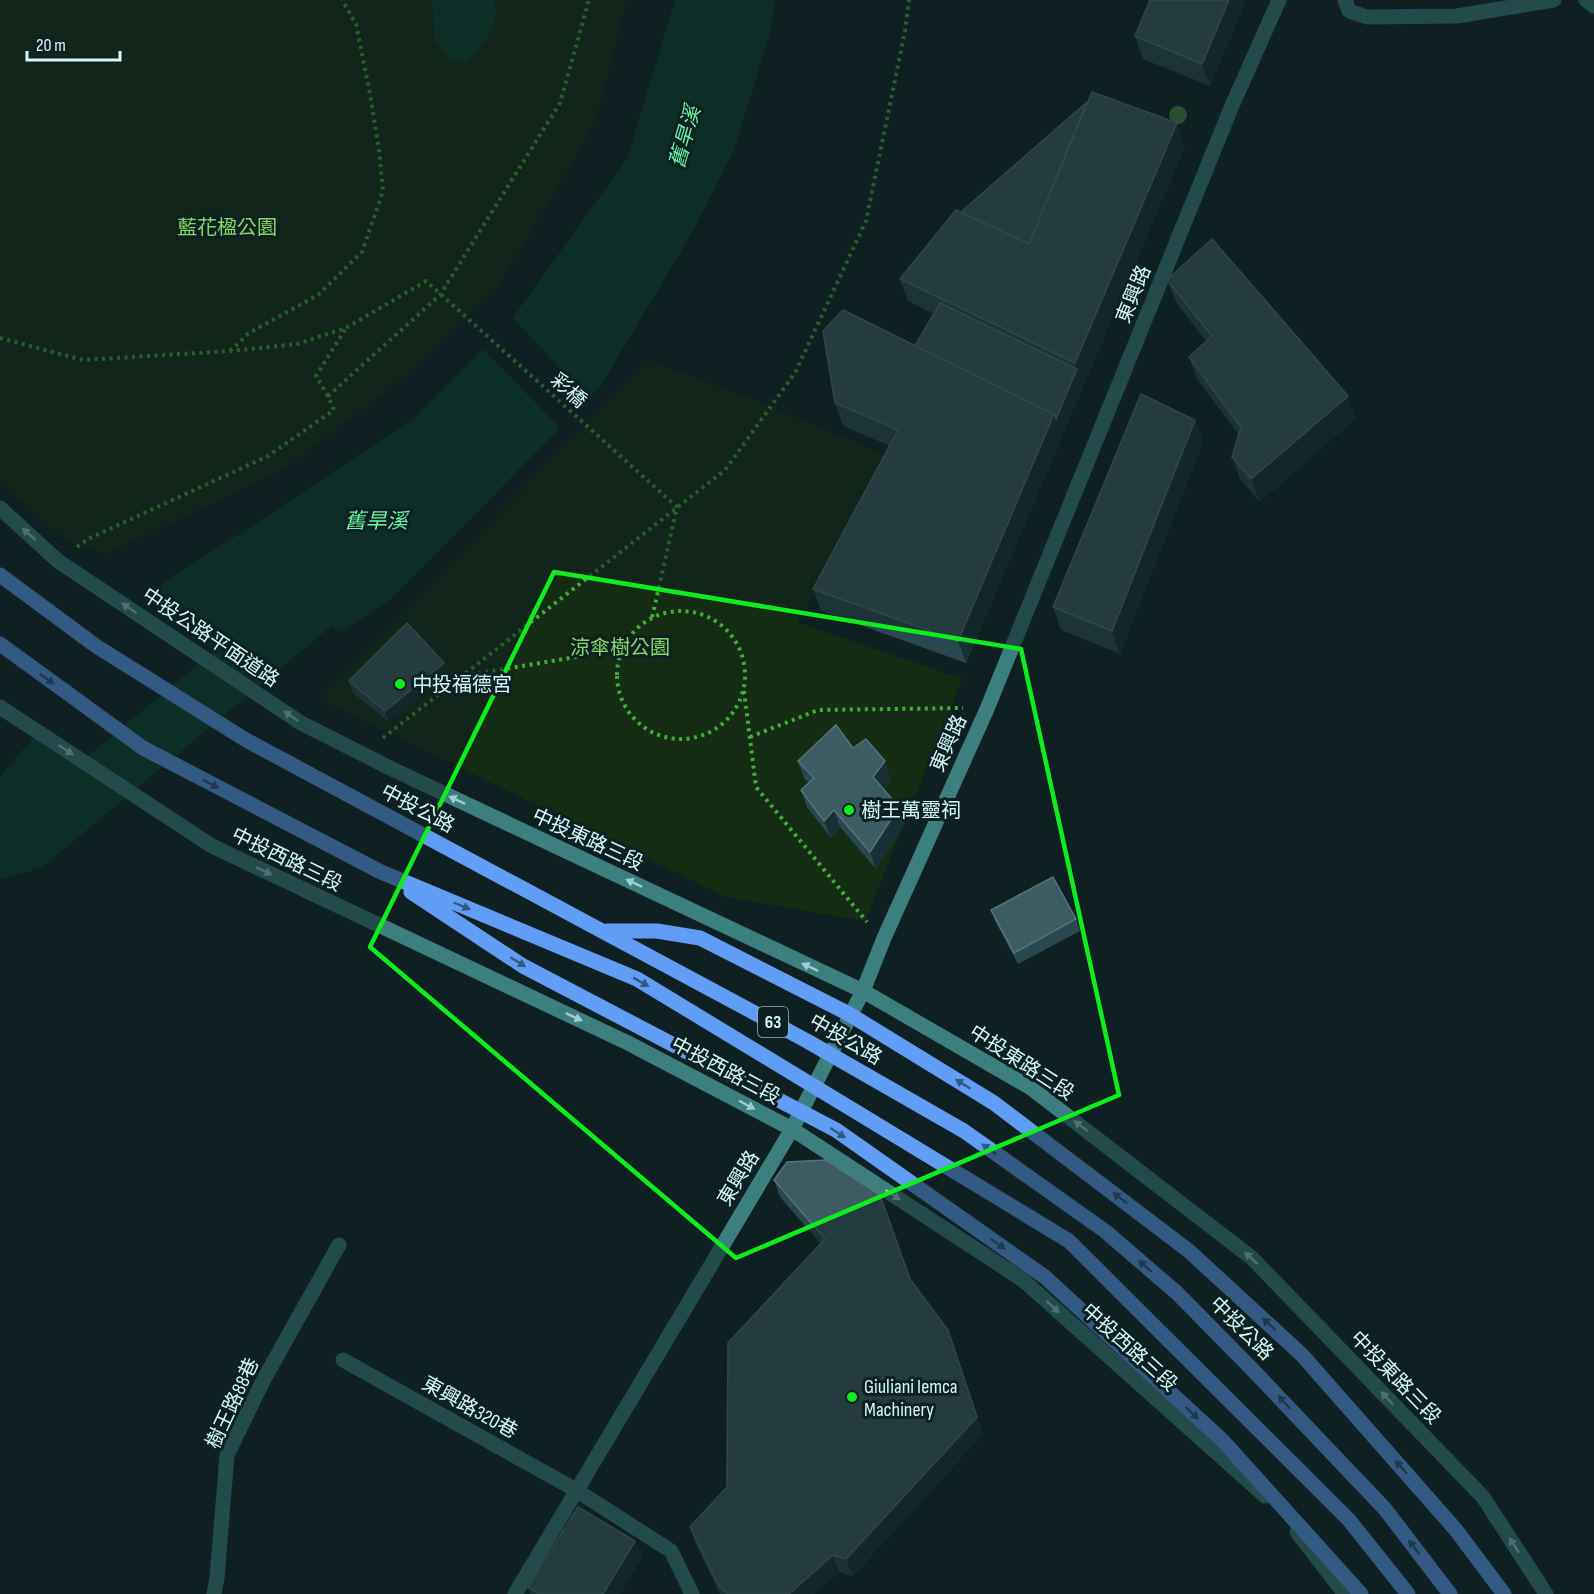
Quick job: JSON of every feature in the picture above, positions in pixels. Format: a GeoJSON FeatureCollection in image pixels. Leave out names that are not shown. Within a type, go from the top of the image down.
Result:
{"type":"FeatureCollection","features":[{"type":"Feature","properties":{"kind":"main road","name":"中投公路"},"geometry":{"type":"LineString","coordinates":[[0,575],[96,646],[246,740],[807,1041],[964,1131],[1105,1231],[1177,1293],[1385,1509],[1450,1594]]}},
{"type":"Feature","properties":{"kind":"main road","name":"63"},"geometry":{"type":"LineString","coordinates":[[0,644],[143,748],[381,872],[638,979],[1069,1241],[1348,1520],[1408,1594]]}},
{"type":"Feature","properties":{"kind":"main road"},"geometry":{"type":"LineString","coordinates":[[381,872],[523,966],[836,1130],[1045,1277],[1223,1441],[1361,1594]]}},
{"type":"Feature","properties":{"kind":"main road"},"geometry":{"type":"LineString","coordinates":[[605,931],[657,931],[700,938],[849,1014],[994,1103],[1190,1251],[1302,1355],[1456,1530],[1504,1594]]}},
{"type":"Feature","properties":{"kind":"street","name":"東興路"},"geometry":{"type":"LineString","coordinates":[[515,1594],[792,1129],[863,992],[884,938],[987,709],[1231,108],[1279,0]]}},
{"type":"Feature","properties":{"kind":"street"},"geometry":{"type":"LineString","coordinates":[[1345,0],[1349,11],[1367,17],[1457,16],[1554,0]]}},
{"type":"Feature","properties":{"kind":"street"},"geometry":{"type":"LineString","coordinates":[[1586,0],[1594,6]]}},
{"type":"Feature","properties":{"kind":"street","name":"中投公路平面道路"},"geometry":{"type":"LineString","coordinates":[[0,508],[58,561],[301,723],[343,744]]}},
{"type":"Feature","properties":{"kind":"street","name":"中投西路三段"},"geometry":{"type":"LineString","coordinates":[[0,707],[212,846],[628,1043],[792,1129],[1023,1280],[1278,1508],[1345,1594]]}},
{"type":"Feature","properties":{"kind":"street","name":"中投東路三段"},"geometry":{"type":"LineString","coordinates":[[343,744],[863,992],[1031,1088],[1252,1258],[1483,1497],[1546,1594]]}},
{"type":"Feature","properties":{"kind":"street","name":"樹王路88巷"},"geometry":{"type":"LineString","coordinates":[[214,1594],[227,1455],[264,1379],[339,1245]]}},
{"type":"Feature","properties":{"kind":"street","name":"東興路320巷"},"geometry":{"type":"LineString","coordinates":[[343,1360],[576,1490],[671,1551],[692,1594]]}},
{"type":"Feature","properties":{"kind":"path"},"geometry":{"type":"LineString","coordinates":[[230,351],[249,333],[318,295],[362,252],[383,191],[370,94],[356,24],[342,0]]}},
{"type":"Feature","properties":{"kind":"path"},"geometry":{"type":"LineString","coordinates":[[328,396],[440,295],[560,103],[589,0]]}},
{"type":"Feature","properties":{"kind":"path"},"geometry":{"type":"LineString","coordinates":[[394,729],[725,470],[795,373],[866,221],[905,31],[909,0]]}},
{"type":"Feature","properties":{"kind":"path"},"geometry":{"type":"LineString","coordinates":[[0,338],[83,360],[230,351],[297,344],[346,328],[426,281],[440,295]]}},
{"type":"Feature","properties":{"kind":"path","name":"彩橋"},"geometry":{"type":"LineString","coordinates":[[440,295],[677,507]]}},
{"type":"Feature","properties":{"kind":"path"},"geometry":{"type":"LineString","coordinates":[[88,539],[268,456],[334,410],[316,376],[346,328]]}},
{"type":"Feature","properties":{"kind":"path"},"geometry":{"type":"LineString","coordinates":[[652,618],[677,507]]}},
{"type":"Feature","properties":{"kind":"path"},"geometry":{"type":"LineString","coordinates":[[744,690],[735,710],[721,725],[703,735],[683,739],[662,736],[643,726],[628,711],[619,691],[617,670],[622,649],[635,631],[652,618],[673,611],[694,612],[714,619],[730,632],[741,650],[746,670],[744,690],[756,787],[865,921],[884,938]]}},
{"type":"Feature","properties":{"kind":"path"},"geometry":{"type":"LineString","coordinates":[[463,676],[622,649]]}},
{"type":"Feature","properties":{"kind":"path"},"geometry":{"type":"LineString","coordinates":[[750,737],[818,710],[987,709]]}},
{"type":"Feature","properties":{"kind":"highlighted area"},"geometry":{"type":"Polygon","coordinates":[[[554,572],[1021,649],[1119,1095],[736,1258],[370,947],[554,572]]]}},
{"type":"Feature","properties":{"kind":"green space","name":"藍花楹公園"},"geometry":{"type":"Polygon","coordinates":[[[0,0],[627,0],[595,122],[496,289],[408,374],[287,467],[107,554],[66,540],[0,483],[0,0]]]}},
{"type":"Feature","properties":{"kind":"green space","name":"涼傘樹公園"},"geometry":{"type":"Polygon","coordinates":[[[648,360],[760,402],[890,457],[797,622],[962,679],[865,921],[726,897],[320,699],[648,360]]]}},
{"type":"Feature","properties":{"kind":"water"},"geometry":{"type":"Polygon","coordinates":[[[432,0],[494,0],[496,9],[493,26],[484,42],[467,63],[449,59],[435,41],[432,0]]]}},
{"type":"Feature","properties":{"kind":"water","name":"舊旱溪"},"geometry":{"type":"Polygon","coordinates":[[[675,0],[775,0],[771,30],[734,150],[693,231],[600,387],[392,598],[339,633],[329,623],[349,605],[330,570],[288,590],[74,834],[40,858],[0,874],[0,777],[164,582],[414,418],[509,323],[627,159],[675,0]]]}},
{"type":"Feature","properties":{"kind":"pier"},"geometry":{"type":"Polygon","coordinates":[[[510,316],[592,400],[562,430],[481,347],[510,316]]]}},
{"type":"Feature","properties":{"kind":"pier"},"geometry":{"type":"Polygon","coordinates":[[[150,595],[240,649],[116,791],[31,735],[150,595]]]}},
{"type":"Feature","properties":{"kind":"building"},"geometry":{"type":"Polygon","coordinates":[[[1150,0],[1229,0],[1202,64],[1135,36],[1150,0]]]}},
{"type":"Feature","properties":{"kind":"building"},"geometry":{"type":"Polygon","coordinates":[[[1092,92],[1177,123],[1075,363],[900,279],[956,210],[1029,244],[1092,92]]]}},
{"type":"Feature","properties":{"kind":"building"},"geometry":{"type":"Polygon","coordinates":[[[1087,102],[1029,244],[961,212],[1087,102]]]}},
{"type":"Feature","properties":{"kind":"building"},"geometry":{"type":"Polygon","coordinates":[[[1212,239],[1348,396],[1251,479],[1232,457],[1241,427],[1189,357],[1212,336],[1167,280],[1212,239]]]}},
{"type":"Feature","properties":{"kind":"building"},"geometry":{"type":"Polygon","coordinates":[[[940,303],[1077,369],[1056,419],[1054,414],[915,346],[940,303]]]}},
{"type":"Feature","properties":{"kind":"building"},"geometry":{"type":"Polygon","coordinates":[[[843,310],[1054,414],[958,641],[813,589],[898,430],[835,403],[823,331],[843,310]]]}},
{"type":"Feature","properties":{"kind":"building"},"geometry":{"type":"Polygon","coordinates":[[[1141,394],[1195,420],[1112,631],[1053,607],[1141,394]]]}},
{"type":"Feature","properties":{"kind":"building","name":"中投福德宮"},"geometry":{"type":"Polygon","coordinates":[[[407,623],[444,663],[385,711],[349,681],[407,623]]]}},
{"type":"Feature","properties":{"kind":"building"},"geometry":{"type":"Polygon","coordinates":[[[836,725],[853,748],[866,739],[885,761],[873,777],[899,807],[870,852],[834,810],[824,821],[801,790],[814,778],[798,761],[836,725]]]}},
{"type":"Feature","properties":{"kind":"building"},"geometry":{"type":"Polygon","coordinates":[[[1053,877],[1076,919],[1014,953],[991,910],[1053,877]]]}},
{"type":"Feature","properties":{"kind":"building","name":"Giuliani Iemca Machinery"},"geometry":{"type":"Polygon","coordinates":[[[826,1160],[880,1195],[910,1279],[948,1330],[977,1417],[846,1559],[833,1555],[789,1594],[728,1594],[717,1583],[690,1527],[727,1487],[728,1343],[825,1239],[774,1180],[787,1162],[826,1160]]]}},
{"type":"Feature","properties":{"kind":"building"},"geometry":{"type":"Polygon","coordinates":[[[578,1507],[635,1541],[603,1594],[539,1594],[528,1587],[578,1507]]]}},
{"type":"Feature","properties":{"kind":"waterway","name":"舊旱溪"},"geometry":{"type":"LineString","coordinates":[[0,851],[29,842],[395,536]]}},
{"type":"Feature","properties":{"kind":"place","name":"中投福德宮"},"geometry":{"type":"Point","coordinates":[400,684]}},
{"type":"Feature","properties":{"kind":"place","name":"樹王萬靈祠"},"geometry":{"type":"Point","coordinates":[849,810]}},
{"type":"Feature","properties":{"kind":"place","name":"Giuliani Iemca Machinery"},"geometry":{"type":"Point","coordinates":[852,1397]}}]}
